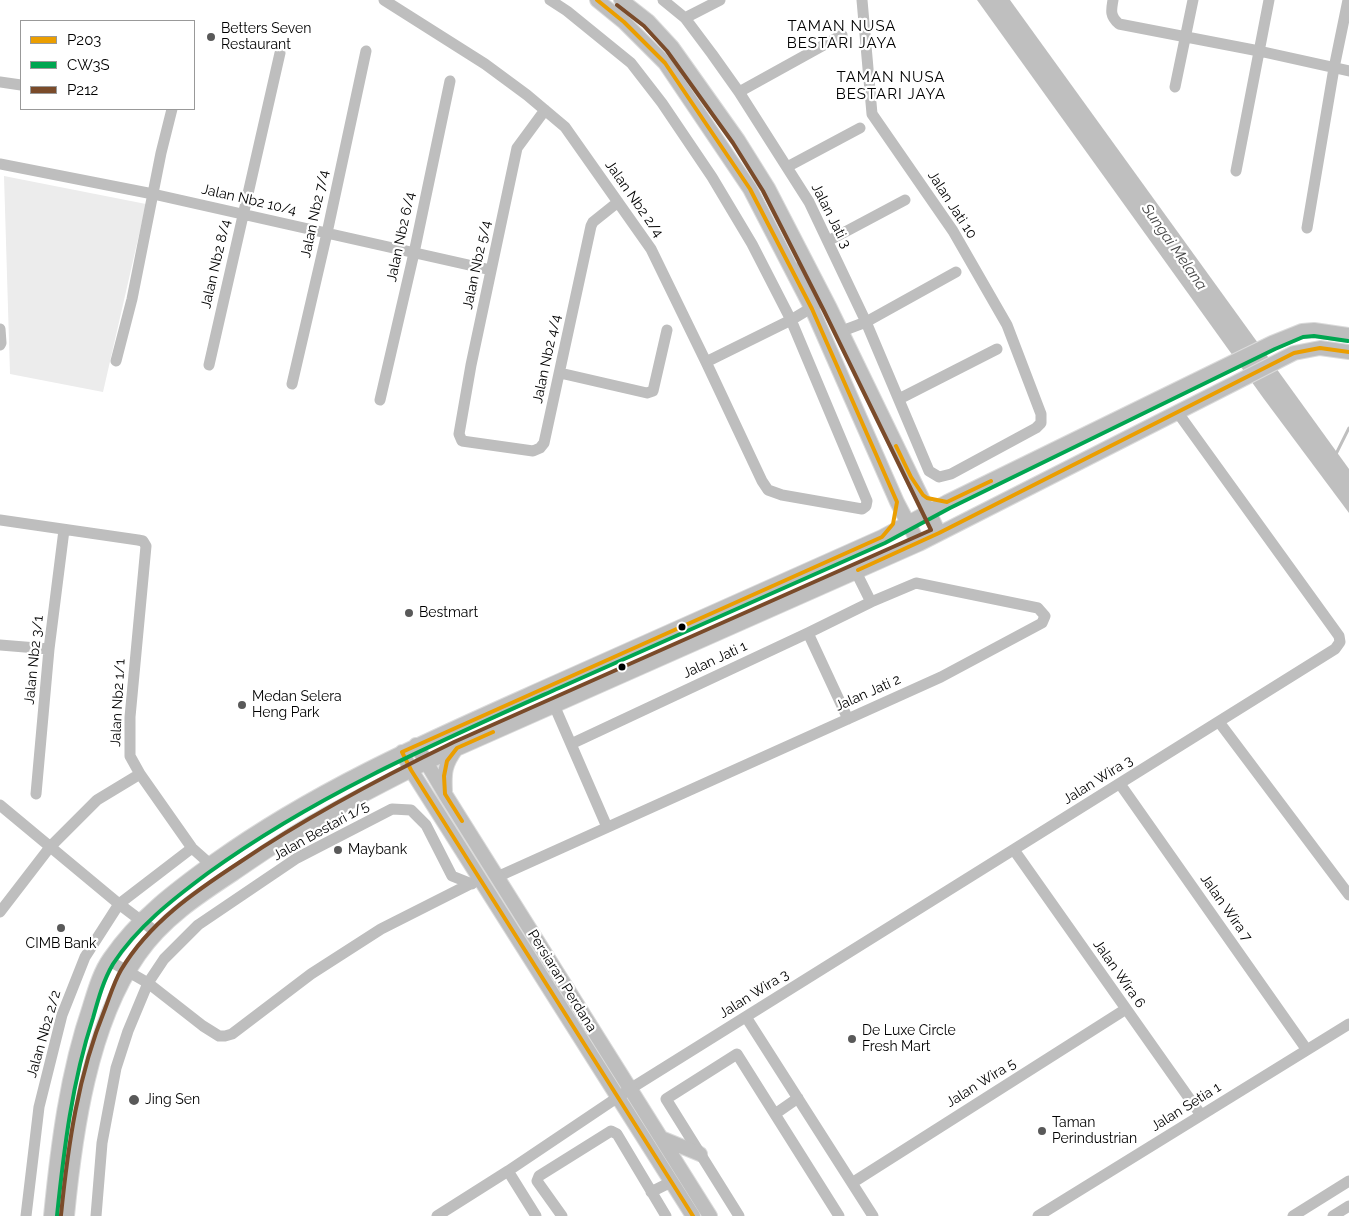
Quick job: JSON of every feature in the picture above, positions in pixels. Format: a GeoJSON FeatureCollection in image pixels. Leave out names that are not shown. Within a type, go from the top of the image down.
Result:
{"type":"FeatureCollection","features":[{"type":"Feature","properties":{"kind":"main road"},"geometry":{"type":"LineString","coordinates":[[597,0],[624,22],[665,63],[750,189],[812,309],[896,502],[919,544]]}},
{"type":"Feature","properties":{"kind":"main road"},"geometry":{"type":"LineString","coordinates":[[621,0],[648,20],[672,46],[738,140],[768,188],[842,331],[910,477],[939,534]]}},
{"type":"Feature","properties":{"kind":"main road"},"geometry":{"type":"LineString","coordinates":[[51,1216],[66,1101],[79,1038],[96,986],[108,960],[140,921],[178,886],[262,828],[307,801],[416,744],[882,537],[947,502],[1272,343],[1302,331],[1314,330],[1349,335]]}},
{"type":"Feature","properties":{"kind":"main road"},"geometry":{"type":"LineString","coordinates":[[67,1216],[71,1172],[82,1114],[97,1048],[107,1018],[129,970],[139,954],[156,932],[192,901],[318,819],[426,762],[919,544],[1294,354],[1320,348],[1349,352]]}},
{"type":"Feature","properties":{"kind":"main road"},"geometry":{"type":"LineString","coordinates":[[910,477],[927,498],[947,502]]}},
{"type":"Feature","properties":{"kind":"main road"},"geometry":{"type":"LineString","coordinates":[[882,537],[893,524],[896,502]]}},
{"type":"Feature","properties":{"kind":"main road","name":"Persiaran Perdana"},"geometry":{"type":"LineString","coordinates":[[416,744],[445,794],[710,1216]]}},
{"type":"Feature","properties":{"kind":"main road"},"geometry":{"type":"LineString","coordinates":[[445,794],[444,776],[447,761],[457,748]]}},
{"type":"Feature","properties":{"kind":"main road","name":"Persiaran Perdana"},"geometry":{"type":"LineString","coordinates":[[402,752],[476,881],[618,1097],[693,1216]]}},
{"type":"Feature","properties":{"kind":"main road"},"geometry":{"type":"LineString","coordinates":[[386,782],[411,783],[427,794]]}},
{"type":"Feature","properties":{"kind":"main road"},"geometry":{"type":"LineString","coordinates":[[661,1138],[700,1154]]}},
{"type":"Feature","properties":{"kind":"street","name":"Jalan Nb2 2/4"},"geometry":{"type":"LineString","coordinates":[[384,0],[485,64],[527,94],[565,128],[650,249],[768,490],[782,495],[862,508],[866,506],[867,501],[791,320]]}},
{"type":"Feature","properties":{"kind":"street"},"geometry":{"type":"LineString","coordinates":[[550,0],[567,11],[632,64],[662,103],[712,177],[752,244],[791,320]]}},
{"type":"Feature","properties":{"kind":"street","name":"Jalan Jati 3"},"geometry":{"type":"LineString","coordinates":[[663,0],[685,18],[739,92],[809,202],[866,322],[929,471]]}},
{"type":"Feature","properties":{"kind":"street"},"geometry":{"type":"LineString","coordinates":[[685,18],[720,0]]}},
{"type":"Feature","properties":{"kind":"street","name":"Jalan Jati 10"},"geometry":{"type":"LineString","coordinates":[[862,0],[872,114],[953,231],[1007,325],[1038,406],[1041,423],[1036,428],[951,474],[940,477],[929,471]]}},
{"type":"Feature","properties":{"kind":"street"},"geometry":{"type":"LineString","coordinates":[[1113,0],[1111,12],[1113,19],[1119,24],[1186,38],[1260,50],[1349,71]]}},
{"type":"Feature","properties":{"kind":"street"},"geometry":{"type":"LineString","coordinates":[[1175,87],[1193,0]]}},
{"type":"Feature","properties":{"kind":"street"},"geometry":{"type":"LineString","coordinates":[[1236,172],[1269,0]]}},
{"type":"Feature","properties":{"kind":"street"},"geometry":{"type":"LineString","coordinates":[[1307,228],[1334,68],[1348,0]]}},
{"type":"Feature","properties":{"kind":"street"},"geometry":{"type":"LineString","coordinates":[[739,92],[842,35]]}},
{"type":"Feature","properties":{"kind":"street","name":"Jalan Nb2 7/4"},"geometry":{"type":"LineString","coordinates":[[292,384],[366,51]]}},
{"type":"Feature","properties":{"kind":"street","name":"Jalan Nb2 8/4"},"geometry":{"type":"LineString","coordinates":[[209,366],[280,53]]}},
{"type":"Feature","properties":{"kind":"street","name":"Jalan Nb2 6/4"},"geometry":{"type":"LineString","coordinates":[[380,400],[414,253],[450,81]]}},
{"type":"Feature","properties":{"kind":"street"},"geometry":{"type":"LineString","coordinates":[[0,82],[20,85]]}},
{"type":"Feature","properties":{"kind":"street"},"geometry":{"type":"LineString","coordinates":[[116,361],[132,298],[161,153],[172,110]]}},
{"type":"Feature","properties":{"kind":"street","name":"Jalan Nb2 5/4"},"geometry":{"type":"LineString","coordinates":[[459,434],[517,148],[545,110]]}},
{"type":"Feature","properties":{"kind":"street"},"geometry":{"type":"LineString","coordinates":[[787,167],[860,128]]}},
{"type":"Feature","properties":{"kind":"street","name":"Jalan Nb2 10/4"},"geometry":{"type":"LineString","coordinates":[[0,164],[154,194],[492,270]]}},
{"type":"Feature","properties":{"kind":"street"},"geometry":{"type":"LineString","coordinates":[[828,241],[905,200]]}},
{"type":"Feature","properties":{"kind":"street","name":"Jalan Nb2 4/4"},"geometry":{"type":"LineString","coordinates":[[459,434],[461,440],[465,442],[533,451],[540,448],[544,443],[591,226],[593,222],[618,202]]}},
{"type":"Feature","properties":{"kind":"street"},"geometry":{"type":"LineString","coordinates":[[706,362],[791,320],[816,305],[817,301],[803,270],[798,246]]}},
{"type":"Feature","properties":{"kind":"street"},"geometry":{"type":"LineString","coordinates":[[842,331],[866,322],[956,272]]}},
{"type":"Feature","properties":{"kind":"street"},"geometry":{"type":"LineString","coordinates":[[0,328],[0,345]]}},
{"type":"Feature","properties":{"kind":"street"},"geometry":{"type":"LineString","coordinates":[[560,373],[647,393],[653,391],[667,330]]}},
{"type":"Feature","properties":{"kind":"street"},"geometry":{"type":"LineString","coordinates":[[899,399],[997,349]]}},
{"type":"Feature","properties":{"kind":"street","name":"Jalan Wira 3"},"geometry":{"type":"LineString","coordinates":[[443,1215],[630,1089],[1333,651],[1338,646],[1339,636],[1178,413]]}},
{"type":"Feature","properties":{"kind":"street"},"geometry":{"type":"LineString","coordinates":[[0,520],[64,530]]}},
{"type":"Feature","properties":{"kind":"street","name":"Jalan Nb2 1/1"},"geometry":{"type":"LineString","coordinates":[[64,530],[138,540],[146,546],[130,717],[130,756],[140,774],[192,848],[210,864]]}},
{"type":"Feature","properties":{"kind":"street","name":"Jalan Nb2 3/1"},"geometry":{"type":"LineString","coordinates":[[36,794],[49,649],[64,530]]}},
{"type":"Feature","properties":{"kind":"street"},"geometry":{"type":"LineString","coordinates":[[856,572],[871,602]]}},
{"type":"Feature","properties":{"kind":"street","name":"Jalan Jati 2"},"geometry":{"type":"LineString","coordinates":[[497,877],[941,677],[1042,623],[1045,616],[1038,608],[916,584],[871,602]]}},
{"type":"Feature","properties":{"kind":"street","name":"Jalan Jati 1"},"geometry":{"type":"LineString","coordinates":[[571,744],[871,602]]}},
{"type":"Feature","properties":{"kind":"street"},"geometry":{"type":"LineString","coordinates":[[808,633],[848,719]]}},
{"type":"Feature","properties":{"kind":"street"},"geometry":{"type":"LineString","coordinates":[[0,645],[49,649]]}},
{"type":"Feature","properties":{"kind":"street"},"geometry":{"type":"LineString","coordinates":[[554,706],[607,828]]}},
{"type":"Feature","properties":{"kind":"street"},"geometry":{"type":"LineString","coordinates":[[1219,722],[1349,895]]}},
{"type":"Feature","properties":{"kind":"street"},"geometry":{"type":"LineString","coordinates":[[0,912],[50,847],[97,800],[140,774]]}},
{"type":"Feature","properties":{"kind":"street","name":"Jalan Wira 7"},"geometry":{"type":"LineString","coordinates":[[1120,784],[1307,1050]]}},
{"type":"Feature","properties":{"kind":"street"},"geometry":{"type":"LineString","coordinates":[[0,805],[119,904],[156,932]]}},
{"type":"Feature","properties":{"kind":"street","name":"Jalan Bestari 1/5"},"geometry":{"type":"LineString","coordinates":[[96,1216],[102,1143],[116,1068],[128,1031],[148,983],[164,959],[198,925],[297,858],[392,810],[411,810],[426,825],[452,876]]}},
{"type":"Feature","properties":{"kind":"street","name":"Jalan Nb2 2/2"},"geometry":{"type":"LineString","coordinates":[[26,1216],[39,1107],[62,1014],[85,957],[119,904],[192,848]]}},
{"type":"Feature","properties":{"kind":"street","name":"Jalan Wira 6"},"geometry":{"type":"LineString","coordinates":[[1014,850],[1201,1115]]}},
{"type":"Feature","properties":{"kind":"street"},"geometry":{"type":"LineString","coordinates":[[444,898],[452,876],[476,881]]}},
{"type":"Feature","properties":{"kind":"street"},"geometry":{"type":"LineString","coordinates":[[108,960],[129,970],[148,983],[218,1036],[225,1036],[232,1034],[311,974],[381,929],[476,881]]}},
{"type":"Feature","properties":{"kind":"street","name":"Jalan Wira 5"},"geometry":{"type":"LineString","coordinates":[[852,1182],[1126,1009]]}},
{"type":"Feature","properties":{"kind":"street"},"geometry":{"type":"LineString","coordinates":[[746,1017],[873,1216]]}},
{"type":"Feature","properties":{"kind":"street","name":"Jalan Setia 1"},"geometry":{"type":"LineString","coordinates":[[1038,1216],[1349,1024]]}},
{"type":"Feature","properties":{"kind":"street"},"geometry":{"type":"LineString","coordinates":[[739,1216],[666,1099],[737,1054],[839,1216]]}},
{"type":"Feature","properties":{"kind":"street"},"geometry":{"type":"LineString","coordinates":[[774,1114],[798,1098]]}},
{"type":"Feature","properties":{"kind":"street"},"geometry":{"type":"LineString","coordinates":[[562,1216],[538,1181],[539,1176],[611,1131],[617,1134],[666,1216]]}},
{"type":"Feature","properties":{"kind":"street"},"geometry":{"type":"LineString","coordinates":[[508,1171],[536,1216]]}},
{"type":"Feature","properties":{"kind":"street"},"geometry":{"type":"LineString","coordinates":[[1293,1216],[1349,1181]]}},
{"type":"Feature","properties":{"kind":"street"},"geometry":{"type":"LineString","coordinates":[[651,1192],[671,1182]]}},
{"type":"Feature","properties":{"kind":"street"},"geometry":{"type":"LineString","coordinates":[[1333,1216],[1349,1206]]}},
{"type":"Feature","properties":{"kind":"shaded area"},"geometry":{"type":"Polygon","coordinates":[[[4,176],[146,204],[103,392],[10,374],[4,176]]]}},
{"type":"Feature","properties":{"kind":"water","name":"Sungai Melana"},"geometry":{"type":"Polygon","coordinates":[[[977,0],[1010,0],[1349,469],[1349,513],[1264,399],[977,0]]]}},
{"type":"Feature","properties":{"kind":"waterway"},"geometry":{"type":"LineString","coordinates":[[1336,454],[1349,428]]}},
{"type":"Feature","properties":{"kind":"transit line","name":"P203"},"geometry":{"type":"LineString","coordinates":[[597,0],[624,22],[665,63],[750,189],[812,309],[897,502],[893,524],[882,537],[402,752],[411,770],[693,1216]]}},
{"type":"Feature","properties":{"kind":"transit line","name":"P212"},"geometry":{"type":"LineString","coordinates":[[61,1215],[71,1136],[81,1085],[96,1034],[114,984],[132,953],[145,938],[159,923],[190,897],[223,873],[292,829],[345,798],[454,742],[931,530],[763,191],[733,143],[667,51],[644,26],[617,5]]}},
{"type":"Feature","properties":{"kind":"transit line","name":"CW3S"},"geometry":{"type":"LineString","coordinates":[[57,1216],[74,1091],[86,1042],[109,970],[133,938],[156,914],[208,873],[249,845],[335,794],[423,750],[640,651],[885,543],[950,508],[1275,349],[1303,337],[1314,336],[1348,341]]}},
{"type":"Feature","properties":{"kind":"transit line","name":"P203"},"geometry":{"type":"LineString","coordinates":[[858,570],[939,533],[1294,353],[1320,348],[1349,352]]}},
{"type":"Feature","properties":{"kind":"transit line","name":"P203"},"geometry":{"type":"LineString","coordinates":[[896,446],[911,477],[927,498],[947,502],[991,481]]}},
{"type":"Feature","properties":{"kind":"transit line","name":"P203"},"geometry":{"type":"LineString","coordinates":[[462,821],[445,794],[444,776],[447,761],[457,748],[493,732]]}},
{"type":"Feature","properties":{"kind":"place","name":"Betters Seven Restaurant"},"geometry":{"type":"Point","coordinates":[211,37]}},
{"type":"Feature","properties":{"kind":"place","name":"Bestmart"},"geometry":{"type":"Point","coordinates":[409,613]}},
{"type":"Feature","properties":{"kind":"place","name":"Medan Selera Heng Park"},"geometry":{"type":"Point","coordinates":[242,705]}},
{"type":"Feature","properties":{"kind":"place","name":"Maybank"},"geometry":{"type":"Point","coordinates":[338,850]}},
{"type":"Feature","properties":{"kind":"place","name":"CIMB Bank"},"geometry":{"type":"Point","coordinates":[61,928]}},
{"type":"Feature","properties":{"kind":"place","name":"De Luxe Circle Fresh Mart"},"geometry":{"type":"Point","coordinates":[852,1039]}},
{"type":"Feature","properties":{"kind":"place","name":"Jing Sen"},"geometry":{"type":"Point","coordinates":[134,1100]}},
{"type":"Feature","properties":{"kind":"place","name":"Taman Perindustrian"},"geometry":{"type":"Point","coordinates":[1042,1131]}},
{"type":"Feature","properties":{"kind":"district","name":"TAMAN NUSA BESTARI JAYA"},"geometry":{"type":"Point","coordinates":[842,34]}},
{"type":"Feature","properties":{"kind":"district","name":"TAMAN NUSA BESTARI JAYA"},"geometry":{"type":"Point","coordinates":[891,86]}}]}
